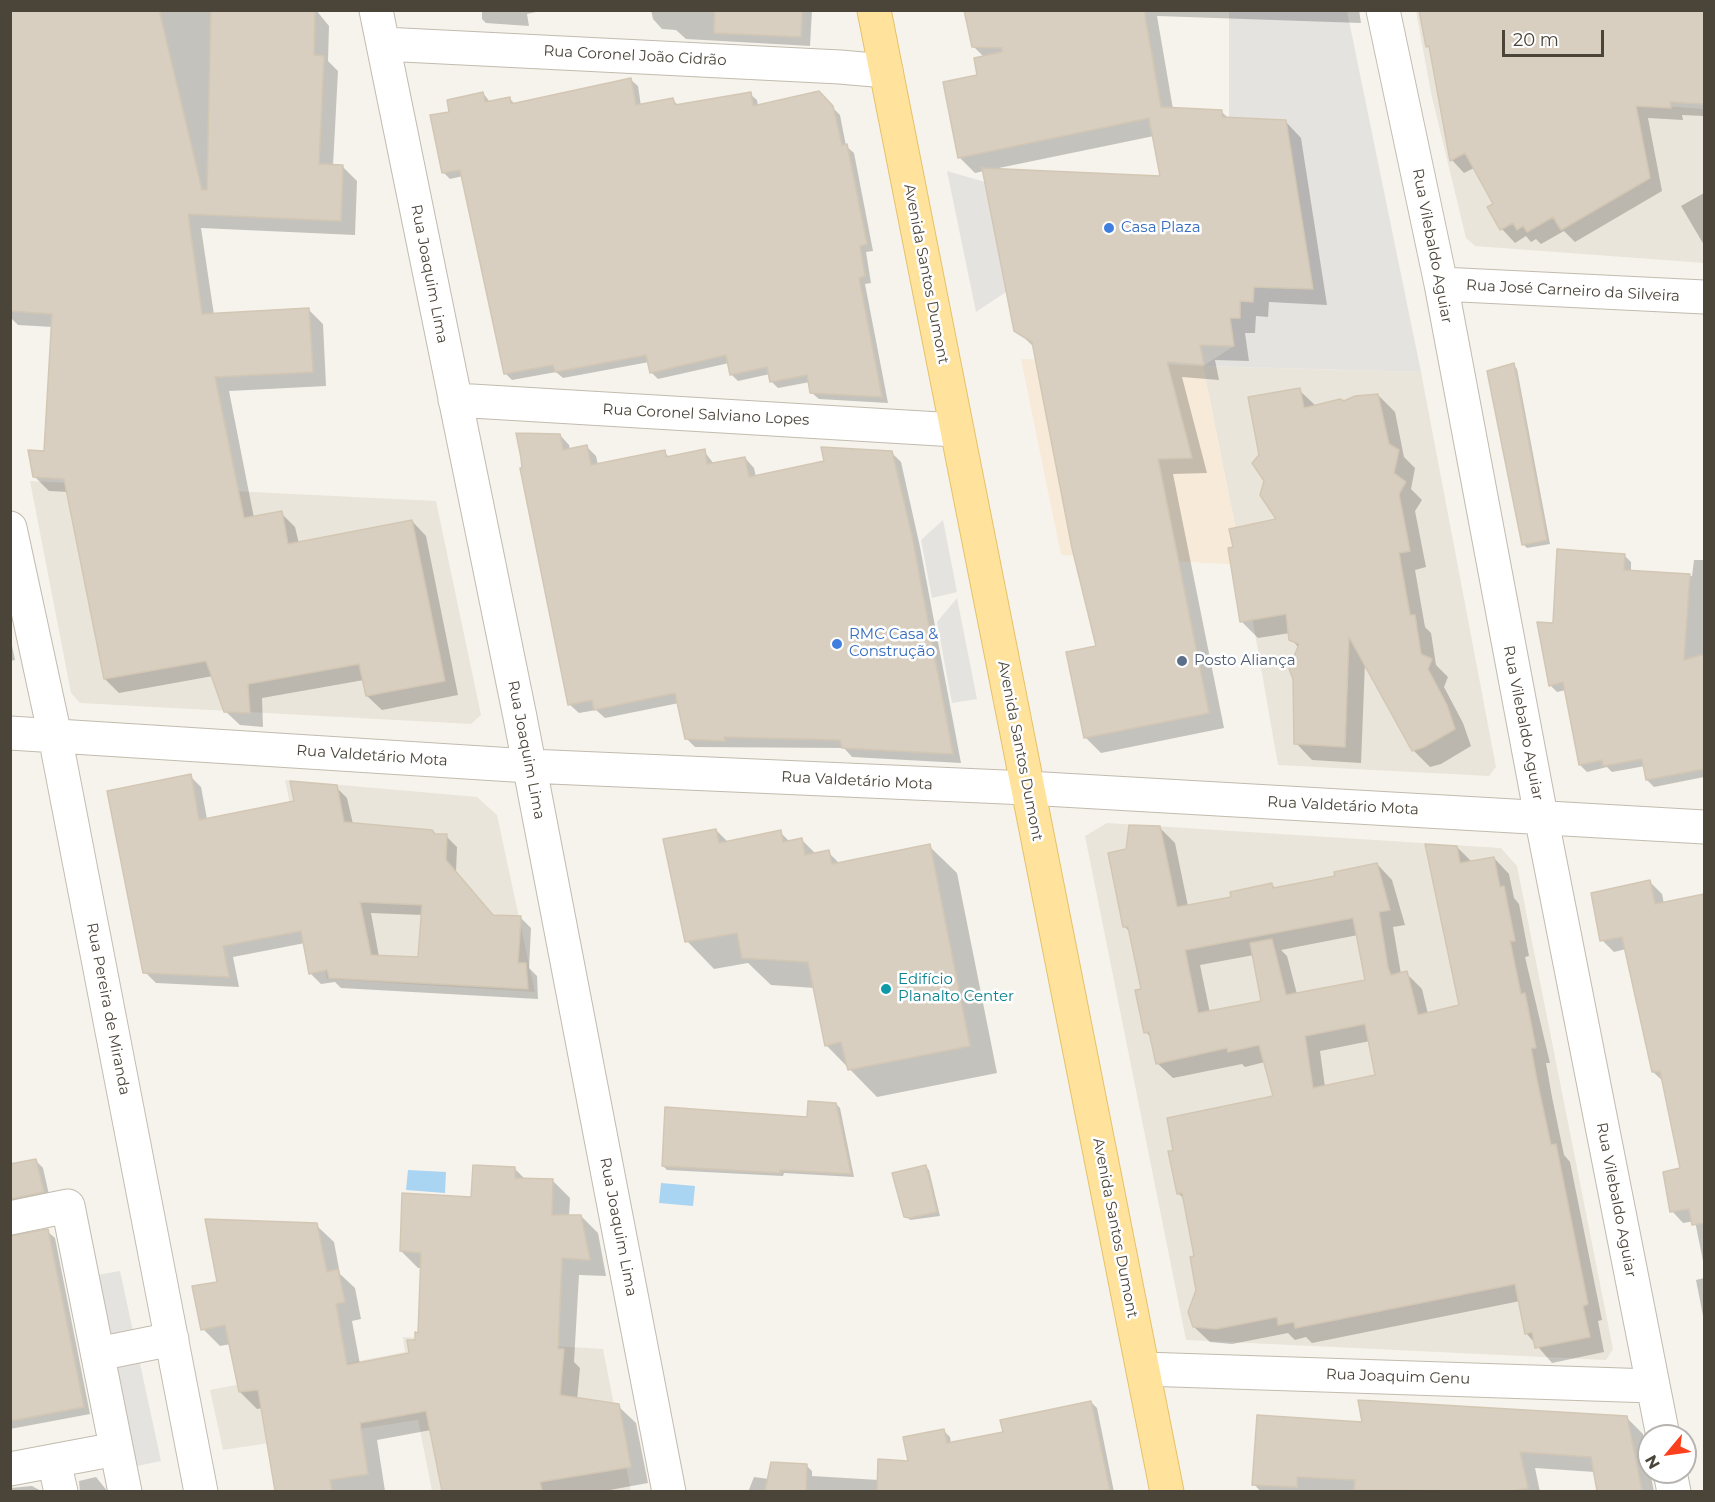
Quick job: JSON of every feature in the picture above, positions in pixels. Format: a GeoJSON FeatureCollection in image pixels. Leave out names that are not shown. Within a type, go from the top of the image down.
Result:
{"type":"FeatureCollection","features":[{"type":"Feature","properties":{"kind":"main road","name":"Avenida Santos Dumont"},"geometry":{"type":"LineString","coordinates":[[874,10],[1167,1491]]}},
{"type":"Feature","properties":{"kind":"street","name":"Rua Joaquim Lima"},"geometry":{"type":"LineString","coordinates":[[376,10],[529,766],[669,1491]]}},
{"type":"Feature","properties":{"kind":"street","name":"Rua Vilebaldo Aguiar"},"geometry":{"type":"LineString","coordinates":[[1383,10],[1441,284],[1541,816],[1660,1424]]}},
{"type":"Feature","properties":{"kind":"street","name":"Rua Coronel João Cidrão"},"geometry":{"type":"LineString","coordinates":[[383,44],[885,71]]}},
{"type":"Feature","properties":{"kind":"street","name":"Rua José Carneiro da Silveira"},"geometry":{"type":"LineString","coordinates":[[1441,284],[1704,297]]}},
{"type":"Feature","properties":{"kind":"street","name":"Rua Coronel Salviano Lopes"},"geometry":{"type":"LineString","coordinates":[[455,400],[956,430]]}},
{"type":"Feature","properties":{"kind":"street","name":"Rua Pereira de Miranda"},"geometry":{"type":"LineString","coordinates":[[10,528],[55,736],[201,1491]]}},
{"type":"Feature","properties":{"kind":"street","name":"Rua Valdetário Mota"},"geometry":{"type":"LineString","coordinates":[[10,733],[529,766],[1027,788],[1704,827]]}},
{"type":"Feature","properties":{"kind":"street"},"geometry":{"type":"LineString","coordinates":[[10,1218],[68,1206],[125,1491]]}},
{"type":"Feature","properties":{"kind":"street"},"geometry":{"type":"LineString","coordinates":[[98,1354],[172,1339]]}},
{"type":"Feature","properties":{"kind":"street","name":"Rua Joaquim Genu"},"geometry":{"type":"LineString","coordinates":[[1143,1369],[1652,1386]]}},
{"type":"Feature","properties":{"kind":"street"},"geometry":{"type":"LineString","coordinates":[[10,1469],[58,1476],[116,1449]]}},
{"type":"Feature","properties":{"kind":"shaded area"},"geometry":{"type":"Polygon","coordinates":[[[1229,11],[1347,11],[1421,372],[1203,366],[1234,346],[1231,325],[1226,318],[1239,318],[1240,301],[1254,287],[1312,289],[1286,121],[1229,117],[1229,11]]]}},
{"type":"Feature","properties":{"kind":"shaded area"},"geometry":{"type":"Polygon","coordinates":[[[1416,11],[1618,11],[1638,104],[1704,109],[1704,263],[1475,246],[1466,238],[1431,93],[1416,11]]]}},
{"type":"Feature","properties":{"kind":"shaded area"},"geometry":{"type":"Polygon","coordinates":[[[947,171],[985,182],[1006,292],[976,312],[947,171]]]}},
{"type":"Feature","properties":{"kind":"shaded area"},"geometry":{"type":"Polygon","coordinates":[[[1021,359],[1203,366],[1243,565],[1061,555],[1021,359]]]}},
{"type":"Feature","properties":{"kind":"shaded area"},"geometry":{"type":"Polygon","coordinates":[[[1203,366],[1421,372],[1496,767],[1489,776],[1278,765],[1243,565],[1203,366]]]}},
{"type":"Feature","properties":{"kind":"shaded area"},"geometry":{"type":"Polygon","coordinates":[[[30,481],[436,501],[481,715],[471,724],[80,703],[71,693],[30,481]]]}},
{"type":"Feature","properties":{"kind":"shaded area"},"geometry":{"type":"Polygon","coordinates":[[[943,520],[957,592],[932,598],[921,540],[943,520]]]}},
{"type":"Feature","properties":{"kind":"shaded area"},"geometry":{"type":"Polygon","coordinates":[[[957,598],[977,699],[952,703],[937,622],[957,598]]]}},
{"type":"Feature","properties":{"kind":"shaded area"},"geometry":{"type":"Polygon","coordinates":[[[285,780],[477,797],[497,815],[535,992],[327,979],[285,780]]]}},
{"type":"Feature","properties":{"kind":"shaded area"},"geometry":{"type":"Polygon","coordinates":[[[1107,823],[1501,848],[1517,866],[1613,1349],[1606,1360],[1186,1340],[1085,836],[1107,823]]]}},
{"type":"Feature","properties":{"kind":"shaded area"},"geometry":{"type":"Polygon","coordinates":[[[120,1271],[161,1461],[132,1467],[92,1276],[120,1271]]]}},
{"type":"Feature","properties":{"kind":"shaded area"},"geometry":{"type":"Polygon","coordinates":[[[403,1337],[603,1349],[631,1491],[432,1491],[418,1420],[223,1450],[210,1390],[405,1352],[403,1337]]]}},
{"type":"Feature","properties":{"kind":"water"},"geometry":{"type":"Polygon","coordinates":[[[408,1170],[446,1172],[445,1193],[406,1190],[408,1170]]]}},
{"type":"Feature","properties":{"kind":"water"},"geometry":{"type":"Polygon","coordinates":[[[661,1183],[695,1186],[693,1206],[659,1203],[661,1183]]]}},
{"type":"Feature","properties":{"kind":"building"},"geometry":{"type":"Polygon","coordinates":[[[10,10],[159,10],[202,190],[207,190],[211,10],[315,10],[314,55],[324,56],[319,164],[343,165],[341,221],[188,214],[202,314],[309,308],[313,372],[215,377],[244,518],[282,511],[288,544],[412,520],[445,681],[366,696],[359,664],[248,684],[250,713],[224,712],[206,661],[104,679],[64,479],[33,477],[28,450],[44,451],[52,314],[10,311],[10,10]]]}},
{"type":"Feature","properties":{"kind":"building"},"geometry":{"type":"Polygon","coordinates":[[[715,10],[802,10],[801,37],[714,33],[715,10]]]}},
{"type":"Feature","properties":{"kind":"building"},"geometry":{"type":"Polygon","coordinates":[[[964,10],[1144,10],[1161,107],[1222,110],[1222,117],[1286,120],[1313,289],[1254,287],[1253,302],[1240,301],[1240,318],[1230,318],[1234,346],[1200,345],[1204,365],[1167,362],[1192,458],[1158,459],[1209,713],[1084,738],[1066,652],[1096,646],[1072,548],[1032,342],[1014,331],[982,168],[1160,176],[1149,118],[958,158],[943,82],[977,75],[974,58],[1002,52],[1002,48],[972,47],[964,10]]]}},
{"type":"Feature","properties":{"kind":"building"},"geometry":{"type":"Polygon","coordinates":[[[1419,10],[1704,10],[1704,104],[1670,102],[1671,108],[1636,106],[1650,178],[1561,230],[1553,217],[1527,232],[1523,226],[1517,230],[1513,223],[1500,230],[1487,207],[1493,204],[1465,153],[1450,161],[1429,46],[1426,47],[1419,10]]]}},
{"type":"Feature","properties":{"kind":"building"},"geometry":{"type":"Polygon","coordinates":[[[631,78],[636,105],[673,98],[675,105],[751,92],[753,106],[819,91],[833,106],[842,145],[847,144],[867,244],[860,246],[865,276],[859,278],[882,397],[810,393],[807,375],[770,382],[767,367],[730,375],[726,355],[650,373],[646,355],[555,372],[553,365],[504,374],[460,170],[442,173],[430,115],[449,112],[447,100],[483,92],[485,102],[510,97],[511,104],[631,78]]]}},
{"type":"Feature","properties":{"kind":"building"},"geometry":{"type":"Polygon","coordinates":[[[1514,363],[1547,540],[1522,545],[1487,371],[1514,363]]]}},
{"type":"Feature","properties":{"kind":"building"},"geometry":{"type":"Polygon","coordinates":[[[1300,388],[1304,408],[1340,399],[1344,401],[1355,396],[1378,394],[1389,444],[1399,450],[1394,473],[1406,482],[1399,494],[1410,551],[1399,553],[1410,615],[1415,615],[1421,654],[1432,659],[1428,669],[1447,705],[1455,729],[1424,747],[1412,751],[1349,637],[1345,747],[1294,744],[1293,679],[1289,669],[1299,644],[1289,640],[1286,614],[1240,622],[1228,548],[1233,547],[1229,529],[1276,519],[1260,495],[1264,481],[1252,463],[1259,455],[1248,397],[1300,388]]]}},
{"type":"Feature","properties":{"kind":"building"},"geometry":{"type":"Polygon","coordinates":[[[516,433],[560,434],[563,450],[587,445],[591,465],[665,450],[666,457],[705,449],[707,464],[745,457],[749,477],[824,461],[821,447],[892,451],[912,536],[953,754],[842,748],[840,740],[724,737],[725,741],[685,739],[675,693],[594,710],[592,700],[568,705],[520,468],[522,468],[521,458],[516,433]]]}},
{"type":"Feature","properties":{"kind":"building"},"geometry":{"type":"Polygon","coordinates":[[[1557,549],[1625,554],[1624,570],[1690,574],[1684,660],[1704,654],[1704,769],[1646,780],[1642,759],[1603,766],[1602,760],[1579,765],[1563,682],[1549,686],[1537,622],[1553,623],[1557,549]]]}},
{"type":"Feature","properties":{"kind":"building"},"geometry":{"type":"Polygon","coordinates":[[[191,774],[199,820],[294,801],[290,781],[337,785],[344,822],[432,830],[435,834],[447,834],[446,860],[493,915],[521,916],[518,963],[526,963],[528,989],[329,978],[327,970],[309,974],[301,931],[223,946],[229,977],[143,973],[107,791],[191,774]],[[360,902],[371,955],[418,957],[422,905],[360,902]]]}},
{"type":"Feature","properties":{"kind":"building"},"geometry":{"type":"Polygon","coordinates":[[[1129,825],[1160,826],[1177,907],[1231,897],[1230,892],[1272,883],[1273,888],[1335,876],[1334,872],[1377,863],[1390,910],[1379,912],[1388,968],[1391,975],[1407,971],[1418,1015],[1459,1005],[1425,844],[1457,846],[1460,863],[1494,857],[1500,887],[1504,886],[1515,941],[1510,941],[1521,994],[1525,993],[1536,1048],[1531,1048],[1537,1080],[1551,1145],[1556,1144],[1588,1304],[1583,1306],[1590,1337],[1535,1348],[1532,1332],[1525,1334],[1515,1284],[1295,1328],[1294,1322],[1278,1325],[1277,1317],[1216,1329],[1193,1327],[1188,1312],[1196,1290],[1190,1257],[1194,1256],[1182,1193],[1177,1194],[1168,1151],[1173,1151],[1167,1118],[1273,1096],[1259,1045],[1228,1052],[1227,1048],[1156,1064],[1149,1032],[1144,1033],[1135,990],[1141,989],[1128,927],[1123,927],[1108,853],[1126,849],[1129,825]],[[1353,918],[1185,950],[1198,1013],[1261,1001],[1250,943],[1272,939],[1286,995],[1365,980],[1353,918]],[[1365,1024],[1305,1036],[1313,1088],[1375,1075],[1365,1024]]]}},
{"type":"Feature","properties":{"kind":"building","name":"Edifício Planalto Center"},"geometry":{"type":"Polygon","coordinates":[[[716,829],[719,843],[781,830],[783,842],[802,838],[805,855],[829,850],[832,864],[930,844],[970,1046],[848,1070],[841,1042],[825,1046],[808,962],[742,958],[737,933],[685,942],[663,839],[716,829]]]}},
{"type":"Feature","properties":{"kind":"building"},"geometry":{"type":"Polygon","coordinates":[[[1650,880],[1655,904],[1704,894],[1704,1223],[1692,1225],[1689,1209],[1670,1212],[1663,1172],[1680,1168],[1660,1071],[1652,1072],[1622,937],[1600,941],[1591,893],[1650,880]]]}},
{"type":"Feature","properties":{"kind":"building"},"geometry":{"type":"Polygon","coordinates":[[[808,1101],[836,1103],[851,1174],[780,1170],[780,1173],[662,1166],[665,1107],[807,1117],[808,1101]]]}},
{"type":"Feature","properties":{"kind":"building"},"geometry":{"type":"Polygon","coordinates":[[[36,1159],[44,1192],[10,1199],[10,1164],[36,1159]]]}},
{"type":"Feature","properties":{"kind":"building"},"geometry":{"type":"Polygon","coordinates":[[[473,1165],[515,1167],[515,1178],[553,1179],[552,1215],[581,1215],[590,1260],[562,1258],[558,1349],[564,1349],[560,1395],[619,1404],[631,1467],[540,1482],[542,1491],[442,1491],[426,1411],[360,1423],[368,1474],[330,1480],[332,1491],[275,1491],[258,1390],[239,1392],[225,1325],[201,1330],[192,1286],[217,1282],[205,1219],[317,1223],[327,1272],[338,1269],[345,1302],[336,1304],[347,1365],[409,1353],[407,1340],[415,1340],[415,1332],[418,1333],[421,1253],[400,1251],[402,1193],[471,1197],[473,1165]]]}},
{"type":"Feature","properties":{"kind":"building"},"geometry":{"type":"Polygon","coordinates":[[[926,1165],[937,1212],[910,1218],[904,1217],[892,1173],[926,1165]]]}},
{"type":"Feature","properties":{"kind":"building"},"geometry":{"type":"Polygon","coordinates":[[[48,1229],[84,1407],[10,1421],[10,1236],[48,1229]]]}},
{"type":"Feature","properties":{"kind":"building"},"geometry":{"type":"Polygon","coordinates":[[[1358,1400],[1627,1416],[1637,1466],[1637,1484],[1641,1484],[1642,1491],[1597,1491],[1591,1457],[1520,1452],[1528,1488],[1512,1491],[1354,1490],[1355,1480],[1297,1477],[1297,1487],[1252,1485],[1257,1415],[1362,1422],[1358,1400]]]}},
{"type":"Feature","properties":{"kind":"building"},"geometry":{"type":"Polygon","coordinates":[[[1091,1401],[1110,1491],[877,1491],[878,1459],[908,1461],[903,1437],[944,1429],[947,1443],[1003,1432],[1000,1420],[1091,1401]]]}},
{"type":"Feature","properties":{"kind":"building"},"geometry":{"type":"Polygon","coordinates":[[[771,1462],[807,1464],[806,1491],[765,1491],[771,1462]]]}},
{"type":"Feature","properties":{"kind":"place","name":"Casa Plaza"},"geometry":{"type":"Point","coordinates":[1109,228]}},
{"type":"Feature","properties":{"kind":"place","name":"RMC Casa & Construção"},"geometry":{"type":"Point","coordinates":[837,644]}},
{"type":"Feature","properties":{"kind":"place","name":"Posto Aliança"},"geometry":{"type":"Point","coordinates":[1182,661]}},
{"type":"Feature","properties":{"kind":"place","name":"Edifício Planalto Center"},"geometry":{"type":"Point","coordinates":[886,989]}}]}
